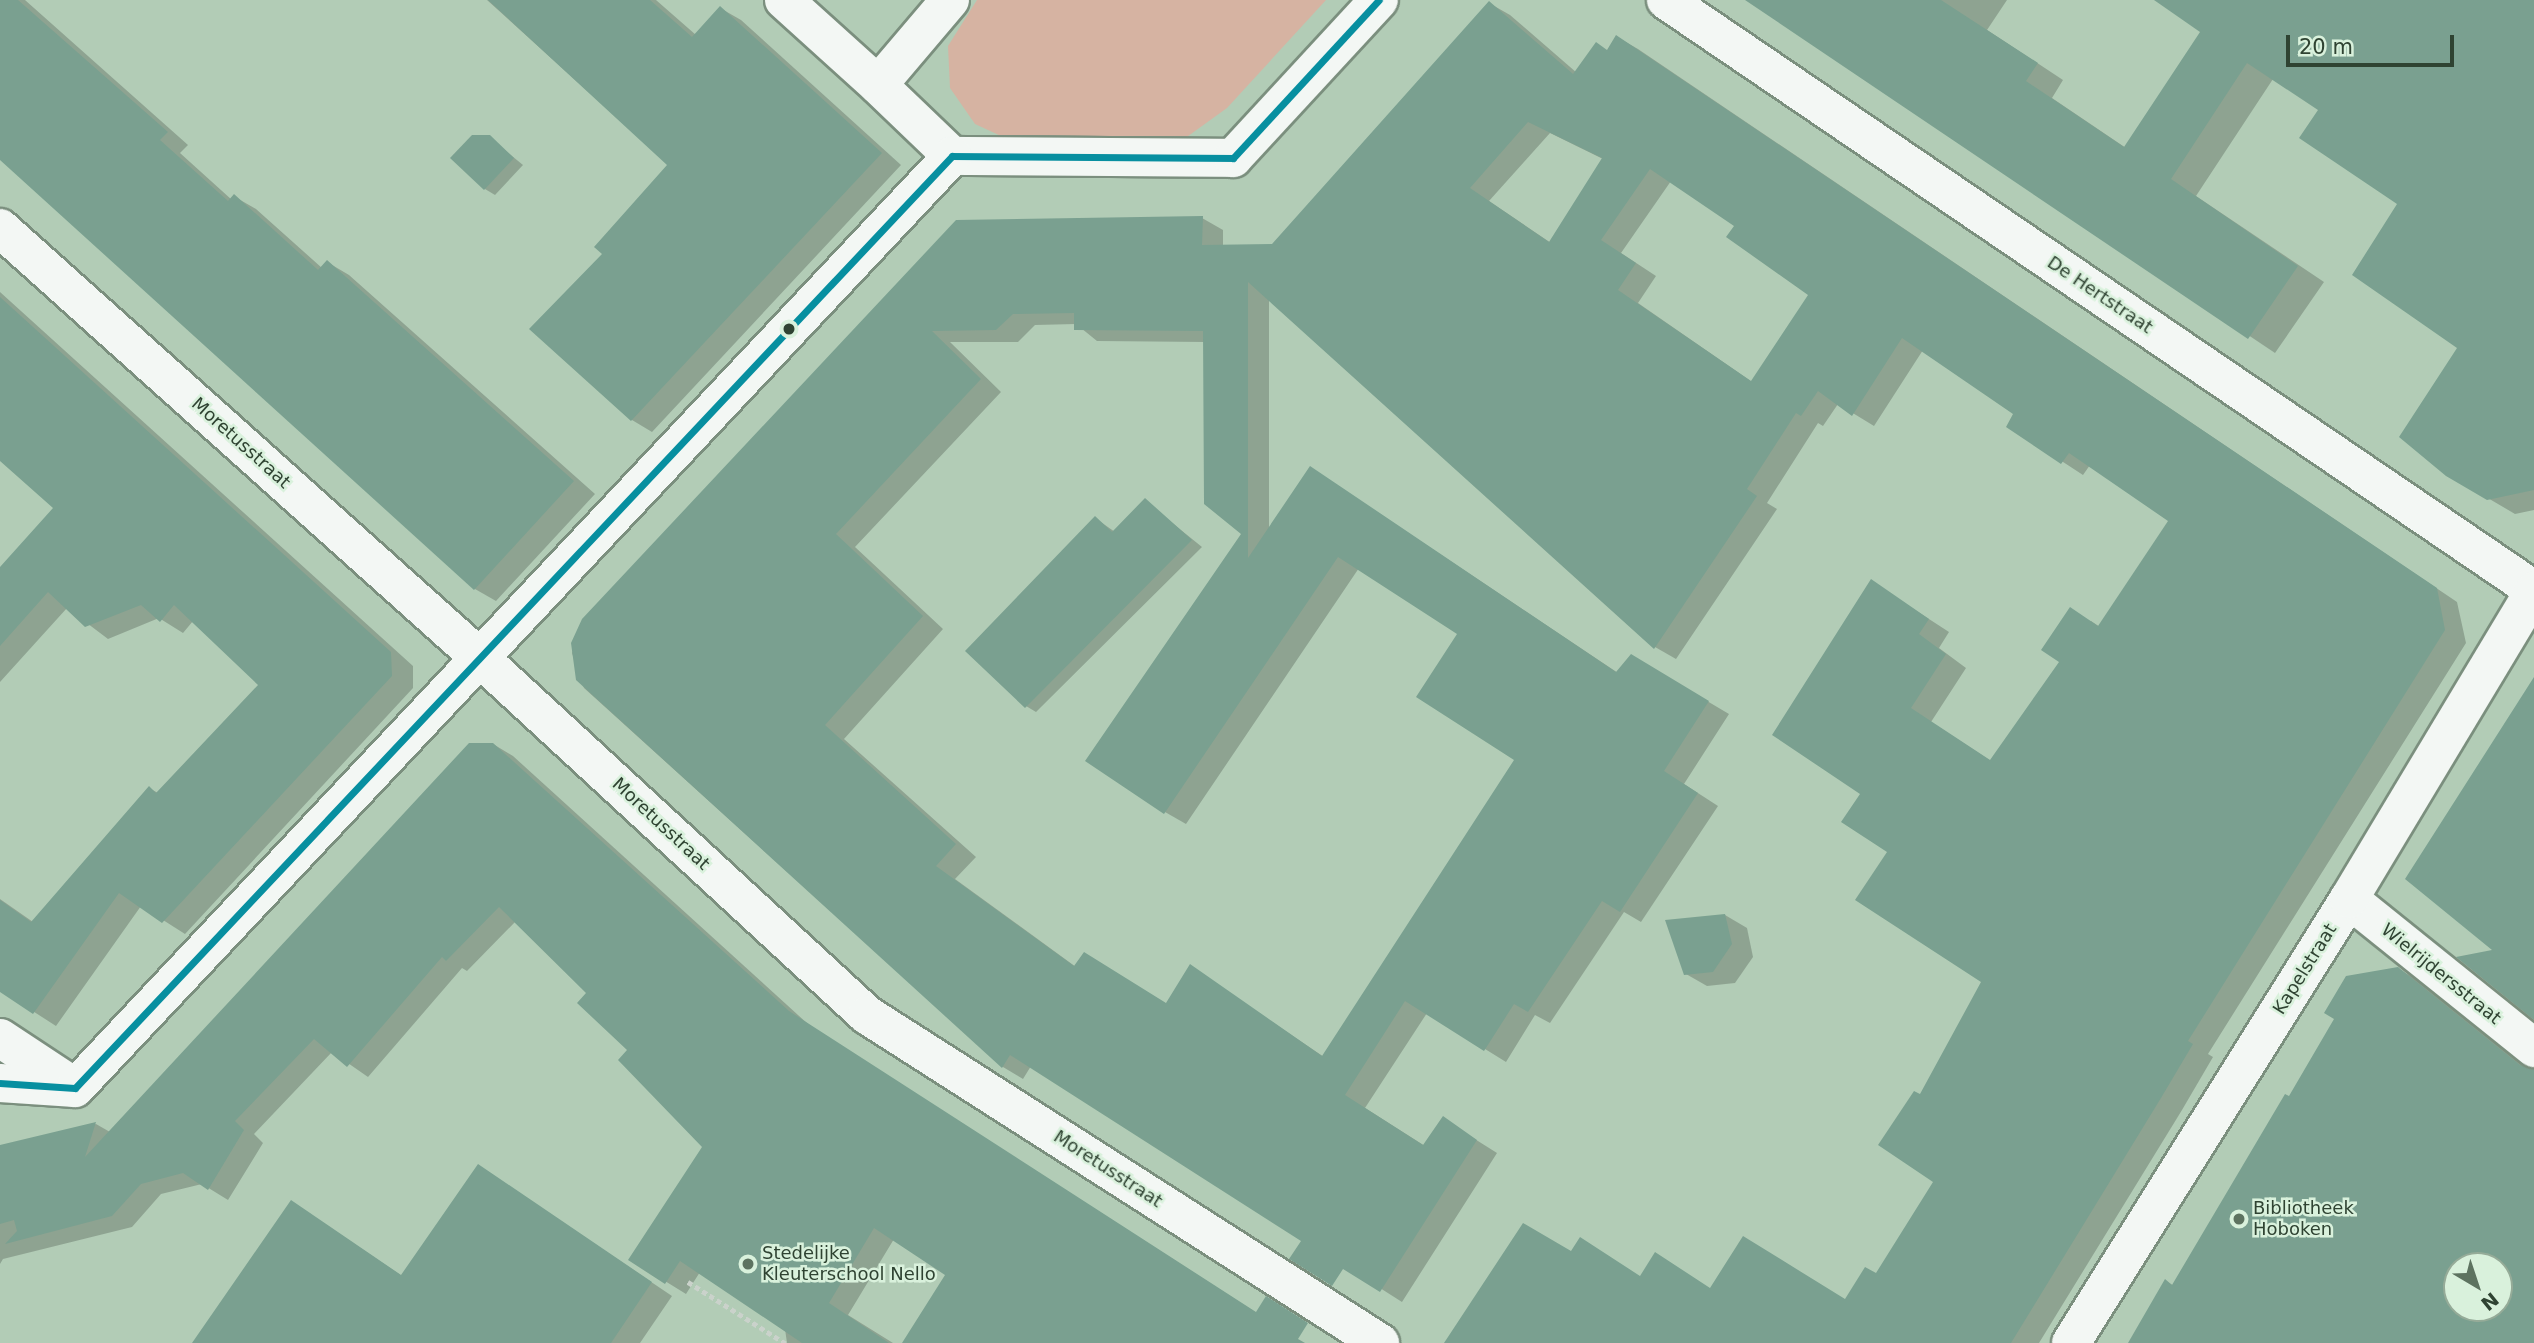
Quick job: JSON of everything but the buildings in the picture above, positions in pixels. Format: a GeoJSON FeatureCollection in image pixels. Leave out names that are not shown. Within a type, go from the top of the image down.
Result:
{"type":"FeatureCollection","features":[{"type":"Feature","properties":{"kind":"street"},"geometry":{"type":"LineString","coordinates":[[784,0],[952,156],[1233,158],[1379,0]]}},
{"type":"Feature","properties":{"kind":"street"},"geometry":{"type":"LineString","coordinates":[[878,85],[950,0]]}},
{"type":"Feature","properties":{"kind":"street","name":"De Hertstraat"},"geometry":{"type":"LineString","coordinates":[[1666,0],[2534,591]]}},
{"type":"Feature","properties":{"kind":"street"},"geometry":{"type":"LineString","coordinates":[[75,1088],[952,156]]}},
{"type":"Feature","properties":{"kind":"street","name":"Moretusstraat"},"geometry":{"type":"LineString","coordinates":[[0,228],[480,658],[867,1016],[1380,1343]]}},
{"type":"Feature","properties":{"kind":"street","name":"Kapelstraat"},"geometry":{"type":"LineString","coordinates":[[2071,1343],[2349,899],[2534,591]]}},
{"type":"Feature","properties":{"kind":"street","name":"Wielrijdersstraat"},"geometry":{"type":"LineString","coordinates":[[2349,899],[2534,1048]]}},
{"type":"Feature","properties":{"kind":"street"},"geometry":{"type":"LineString","coordinates":[[0,1038],[75,1088]]}},
{"type":"Feature","properties":{"kind":"street"},"geometry":{"type":"LineString","coordinates":[[0,1083],[75,1088]]}},
{"type":"Feature","properties":{"kind":"path"},"geometry":{"type":"LineString","coordinates":[[688,1282],[785,1343]]}},
{"type":"Feature","properties":{"kind":"shaded area"},"geometry":{"type":"Polygon","coordinates":[[[977,0],[1326,0],[1227,108],[1184,139],[1014,142],[975,124],[950,88],[948,46],[977,0]]]}},
{"type":"Feature","properties":{"kind":"transit line"},"geometry":{"type":"LineString","coordinates":[[0,1083],[75,1088],[952,156],[1233,158],[1379,0]]}},
{"type":"Feature","properties":{"kind":"place","name":"Bibliotheek Hoboken"},"geometry":{"type":"Point","coordinates":[2239,1219]}},
{"type":"Feature","properties":{"kind":"place","name":"Stedelijke Kleuterschool Nello"},"geometry":{"type":"Point","coordinates":[748,1264]}}]}
